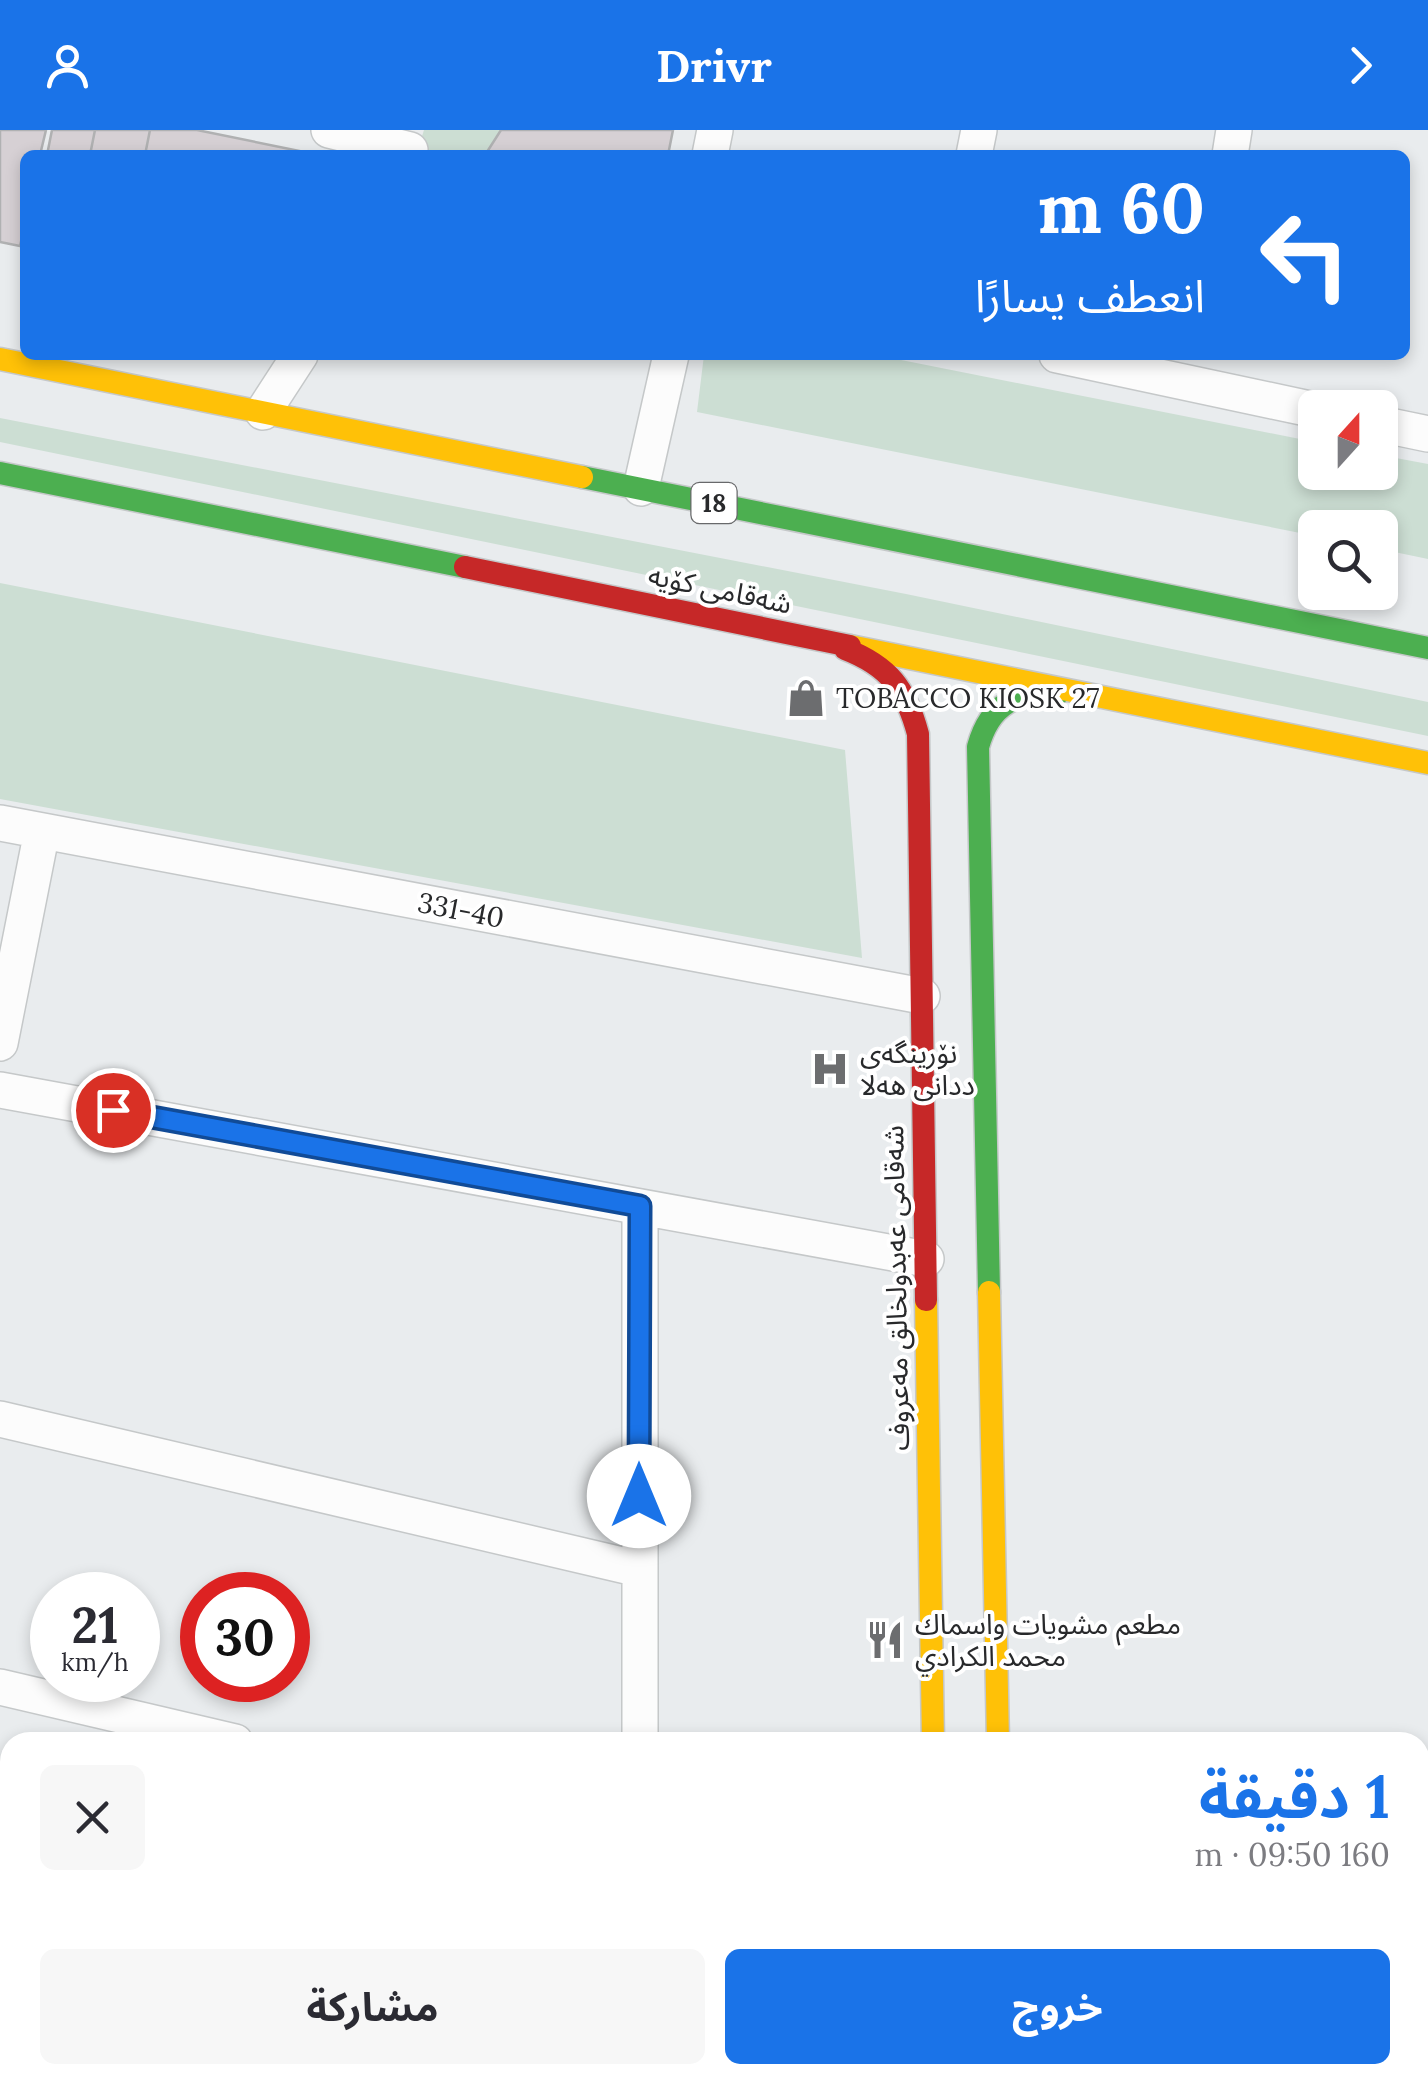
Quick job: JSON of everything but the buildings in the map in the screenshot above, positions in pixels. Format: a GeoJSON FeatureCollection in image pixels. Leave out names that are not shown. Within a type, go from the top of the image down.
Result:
{"type":"FeatureCollection","features":[{"type":"Feature","properties":{"kind":"main road","name":"18"},"geometry":{"type":"LineString","coordinates":[[0,358],[1428,648]]}},
{"type":"Feature","properties":{"kind":"main road","name":"شەقامی کۆیە"},"geometry":{"type":"LineString","coordinates":[[0,474],[1428,763]]}},
{"type":"Feature","properties":{"kind":"main road","name":"شەقامی عەبدولخالق مەعروف"},"geometry":{"type":"LineString","coordinates":[[827,642],[867,657],[895,675],[909,696],[918,734],[933,1732]]}},
{"type":"Feature","properties":{"kind":"main road"},"geometry":{"type":"LineString","coordinates":[[998,1732],[978,747],[982,724],[993,707],[1009,696],[1034,691],[1079,694]]}},
{"type":"Feature","properties":{"kind":"main road"},"geometry":{"type":"LineString","coordinates":[[921,928],[982,928]]}},
{"type":"Feature","properties":{"kind":"street"},"geometry":{"type":"LineString","coordinates":[[329,130],[412,145]]}},
{"type":"Feature","properties":{"kind":"street"},"geometry":{"type":"LineString","coordinates":[[263,412],[297,360]]}},
{"type":"Feature","properties":{"kind":"street"},"geometry":{"type":"LineString","coordinates":[[641,488],[670,360]]}},
{"type":"Feature","properties":{"kind":"street"},"geometry":{"type":"LineString","coordinates":[[1104,360],[1190,369],[1298,404]]}},
{"type":"Feature","properties":{"kind":"street"},"geometry":{"type":"LineString","coordinates":[[1398,428],[1428,434]]}},
{"type":"Feature","properties":{"kind":"street","name":"331-40"},"geometry":{"type":"LineString","coordinates":[[0,823],[922,996]]}},
{"type":"Feature","properties":{"kind":"street"},"geometry":{"type":"LineString","coordinates":[[0,1044],[42,831]]}},
{"type":"Feature","properties":{"kind":"street"},"geometry":{"type":"LineString","coordinates":[[0,1090],[926,1258]]}},
{"type":"Feature","properties":{"kind":"street"},"geometry":{"type":"LineString","coordinates":[[640,1206],[640,1732]]}},
{"type":"Feature","properties":{"kind":"street"},"geometry":{"type":"LineString","coordinates":[[0,1419],[638,1569]]}},
{"type":"Feature","properties":{"kind":"street"},"geometry":{"type":"LineString","coordinates":[[0,1687],[104,1728],[141,1732]]}},
{"type":"Feature","properties":{"kind":"green space"},"geometry":{"type":"Polygon","coordinates":[[[424,130],[501,130],[488,150],[418,150],[424,130]]]}},
{"type":"Feature","properties":{"kind":"green space"},"geometry":{"type":"Polygon","coordinates":[[[703,360],[901,360],[1298,439],[1298,490],[1398,490],[1398,458],[1428,464],[1428,559],[1398,553],[1398,510],[1298,510],[1298,533],[697,412],[703,360]]]}},
{"type":"Feature","properties":{"kind":"green space"},"geometry":{"type":"Polygon","coordinates":[[[0,418],[906,594],[1428,702],[1428,736],[0,442],[0,418]]]}},
{"type":"Feature","properties":{"kind":"green space"},"geometry":{"type":"Polygon","coordinates":[[[0,583],[845,750],[862,958],[0,799],[0,583]]]}},
{"type":"Feature","properties":{"kind":"traffic: fast"},"geometry":{"type":"LineString","coordinates":[[0,473],[465,567]]}},
{"type":"Feature","properties":{"kind":"traffic: fast"},"geometry":{"type":"LineString","coordinates":[[582,477],[1428,648]]}},
{"type":"Feature","properties":{"kind":"traffic: fast"},"geometry":{"type":"LineString","coordinates":[[989,1292],[978,747],[990,720],[1007,703],[1030,694],[1060,692]]}},
{"type":"Feature","properties":{"kind":"traffic: slow"},"geometry":{"type":"LineString","coordinates":[[0,359],[582,477]]}},
{"type":"Feature","properties":{"kind":"traffic: slow"},"geometry":{"type":"LineString","coordinates":[[850,646],[1428,763]]}},
{"type":"Feature","properties":{"kind":"traffic: slow"},"geometry":{"type":"LineString","coordinates":[[989,1292],[998,1732]]}},
{"type":"Feature","properties":{"kind":"traffic: slow"},"geometry":{"type":"LineString","coordinates":[[926,1300],[933,1732]]}},
{"type":"Feature","properties":{"kind":"traffic: jam"},"geometry":{"type":"LineString","coordinates":[[465,567],[850,646]]}},
{"type":"Feature","properties":{"kind":"traffic: jam"},"geometry":{"type":"LineString","coordinates":[[845,649],[873,663],[894,681],[908,704],[918,734],[926,1300]]}},
{"type":"Feature","properties":{"kind":"place","name":"TOBACCO KIOSK 27"},"geometry":{"type":"Point","coordinates":[806,698]}},
{"type":"Feature","properties":{"kind":"place","name":"نۆرینگەی ددانی هەلا"},"geometry":{"type":"Point","coordinates":[830,1069]}},
{"type":"Feature","properties":{"kind":"place","name":"مطعم مشويات واسماك محمد الكرادي"},"geometry":{"type":"Point","coordinates":[885,1640]}},
{"type":"Feature","properties":{"kind":"route"},"geometry":{"type":"LineString","coordinates":[[113,1110],[640,1206],[639,1496]]}}]}
